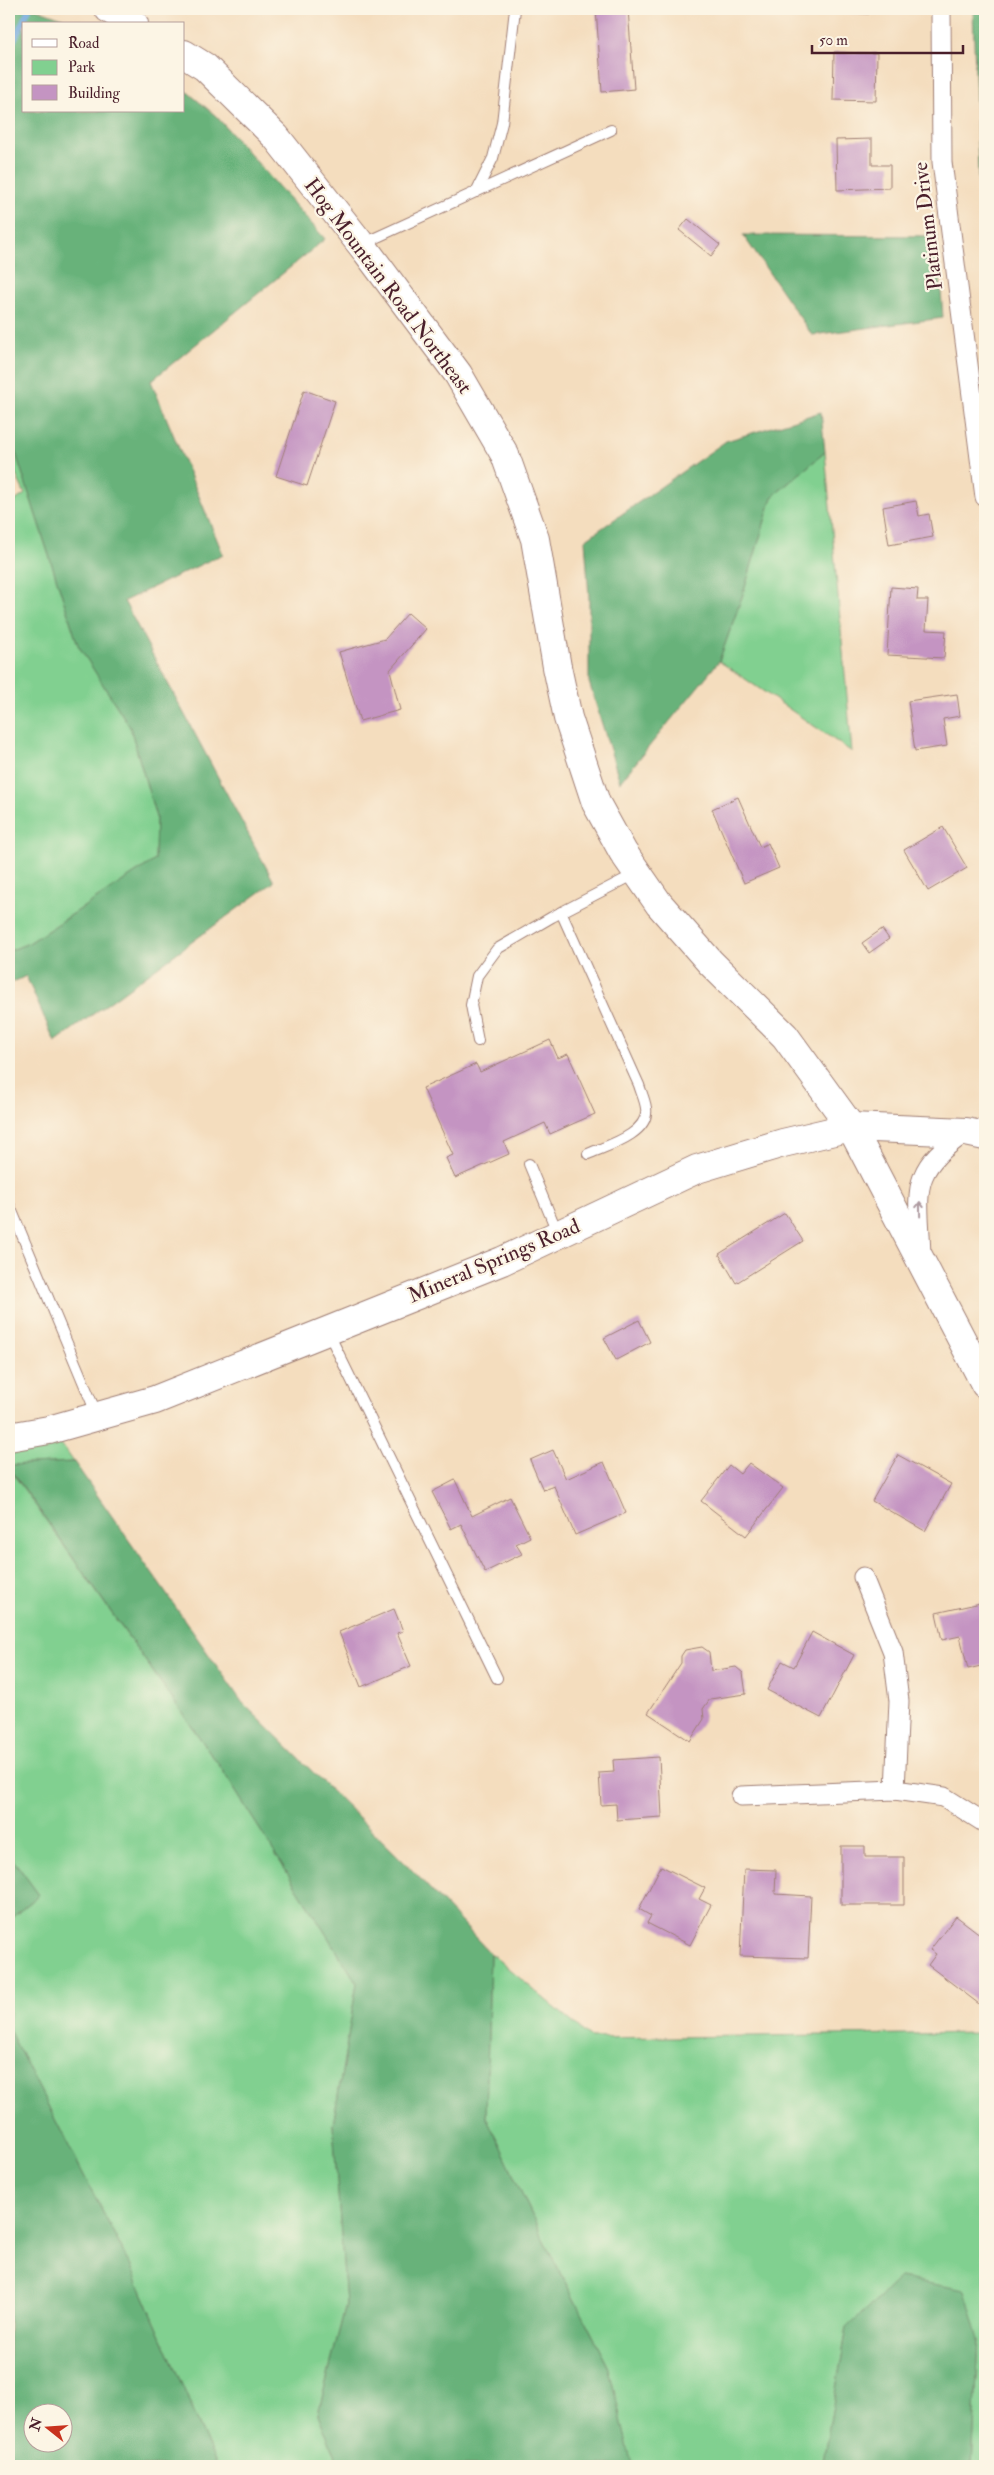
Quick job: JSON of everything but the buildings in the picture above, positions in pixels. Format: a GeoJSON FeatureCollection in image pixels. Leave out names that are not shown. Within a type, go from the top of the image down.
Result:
{"type":"FeatureCollection","features":[{"type":"Feature","properties":{"kind":"street"},"geometry":{"type":"LineString","coordinates":[[109,9],[131,22]]}},
{"type":"Feature","properties":{"kind":"street","name":"Platinum Drive"},"geometry":{"type":"LineString","coordinates":[[941,9],[942,162],[985,497]]}},
{"type":"Feature","properties":{"kind":"street","name":"Hog Mountain Road Northeast"},"geometry":{"type":"LineString","coordinates":[[185,55],[205,67],[276,137],[361,245],[458,374],[506,455],[535,539],[556,667],[568,718],[596,803],[637,873],[659,904],[710,962],[785,1036],[851,1127],[921,1258],[985,1384]]}},
{"type":"Feature","properties":{"kind":"street","name":"Mineral Springs Road"},"geometry":{"type":"LineString","coordinates":[[9,1437],[49,1430],[155,1400],[502,1262],[697,1169],[783,1143],[851,1127],[976,1134]]}},
{"type":"Feature","properties":{"kind":"street"},"geometry":{"type":"LineString","coordinates":[[921,1258],[920,1192],[922,1176],[936,1155],[976,1134]]}},
{"type":"Feature","properties":{"kind":"street"},"geometry":{"type":"LineString","coordinates":[[863,1577],[893,1652],[899,1700],[895,1790]]}},
{"type":"Feature","properties":{"kind":"street"},"geometry":{"type":"LineString","coordinates":[[741,1796],[895,1790],[944,1796],[985,1823]]}},
{"type":"Feature","properties":{"kind":"lane"},"geometry":{"type":"LineString","coordinates":[[476,192],[493,158],[502,122],[516,9]]}},
{"type":"Feature","properties":{"kind":"lane"},"geometry":{"type":"LineString","coordinates":[[361,245],[611,130]]}},
{"type":"Feature","properties":{"kind":"lane"},"geometry":{"type":"LineString","coordinates":[[478,1041],[471,1005],[478,976],[497,949],[561,912],[637,873]]}},
{"type":"Feature","properties":{"kind":"lane"},"geometry":{"type":"LineString","coordinates":[[561,912],[638,1085],[646,1110],[644,1119],[633,1134],[588,1154]]}},
{"type":"Feature","properties":{"kind":"lane"},"geometry":{"type":"LineString","coordinates":[[529,1164],[558,1235]]}},
{"type":"Feature","properties":{"kind":"lane"},"geometry":{"type":"LineString","coordinates":[[9,1204],[97,1416]]}},
{"type":"Feature","properties":{"kind":"lane"},"geometry":{"type":"LineString","coordinates":[[327,1331],[497,1678]]}},
{"type":"Feature","properties":{"kind":"green space"},"geometry":{"type":"Polygon","coordinates":[[[9,9],[37,9],[73,22],[22,22],[22,112],[185,112],[185,90],[216,116],[325,239],[151,381],[223,554],[124,601],[274,882],[55,1042],[26,976],[9,984],[9,951],[29,943],[155,860],[156,817],[130,727],[78,645],[9,432],[9,9]]]}},
{"type":"Feature","properties":{"kind":"green space"},"geometry":{"type":"Polygon","coordinates":[[[973,9],[985,9],[985,235],[980,236],[973,9]]]}},
{"type":"Feature","properties":{"kind":"green space"},"geometry":{"type":"Polygon","coordinates":[[[743,235],[937,236],[943,318],[812,335],[743,235]]]}},
{"type":"Feature","properties":{"kind":"green space"},"geometry":{"type":"Polygon","coordinates":[[[821,412],[825,452],[772,497],[743,594],[719,661],[620,782],[589,682],[589,597],[585,540],[726,441],[821,412]]]}},
{"type":"Feature","properties":{"kind":"green space"},"geometry":{"type":"Polygon","coordinates":[[[9,432],[78,645],[130,727],[156,817],[155,860],[29,943],[9,951],[9,505],[25,494],[9,460],[9,432]]]}},
{"type":"Feature","properties":{"kind":"green space"},"geometry":{"type":"Polygon","coordinates":[[[825,452],[852,752],[719,661],[743,594],[772,497],[825,452]]]}},
{"type":"Feature","properties":{"kind":"green space"},"geometry":{"type":"Polygon","coordinates":[[[57,1438],[74,1462],[9,1465],[9,1444],[57,1438]]]}},
{"type":"Feature","properties":{"kind":"green space"},"geometry":{"type":"Polygon","coordinates":[[[74,1462],[242,1702],[414,1872],[490,1953],[486,2116],[542,2237],[608,2365],[632,2465],[636,2466],[339,2466],[318,2414],[346,2304],[333,2125],[357,1983],[221,1768],[9,1467],[9,1465],[74,1462]]]}},
{"type":"Feature","properties":{"kind":"green space"},"geometry":{"type":"Polygon","coordinates":[[[9,1468],[221,1768],[357,1983],[333,2125],[346,2304],[318,2414],[339,2466],[217,2466],[131,2267],[9,2030],[9,1920],[39,1895],[9,1854],[9,1468]]]}},
{"type":"Feature","properties":{"kind":"green space"},"geometry":{"type":"Polygon","coordinates":[[[9,1854],[39,1895],[9,1920],[9,1854]]]}},
{"type":"Feature","properties":{"kind":"green space"},"geometry":{"type":"Polygon","coordinates":[[[490,1953],[591,2038],[985,2033],[985,2466],[972,2466],[979,2340],[847,2328],[823,2461],[801,2466],[632,2466],[608,2365],[542,2237],[486,2116],[490,1953]]]}},
{"type":"Feature","properties":{"kind":"green space"},"geometry":{"type":"Polygon","coordinates":[[[9,2030],[131,2267],[217,2466],[9,2466],[9,2030]]]}},
{"type":"Feature","properties":{"kind":"green space"},"geometry":{"type":"Polygon","coordinates":[[[900,2278],[965,2290],[979,2340],[972,2466],[801,2466],[823,2461],[847,2328],[900,2278]]]}},
{"type":"Feature","properties":{"kind":"waterway"},"geometry":{"type":"LineString","coordinates":[[23,22],[29,9]]}},
{"type":"Feature","properties":{"kind":"waterway"},"geometry":{"type":"LineString","coordinates":[[9,45],[12,44],[22,23]]}}]}
